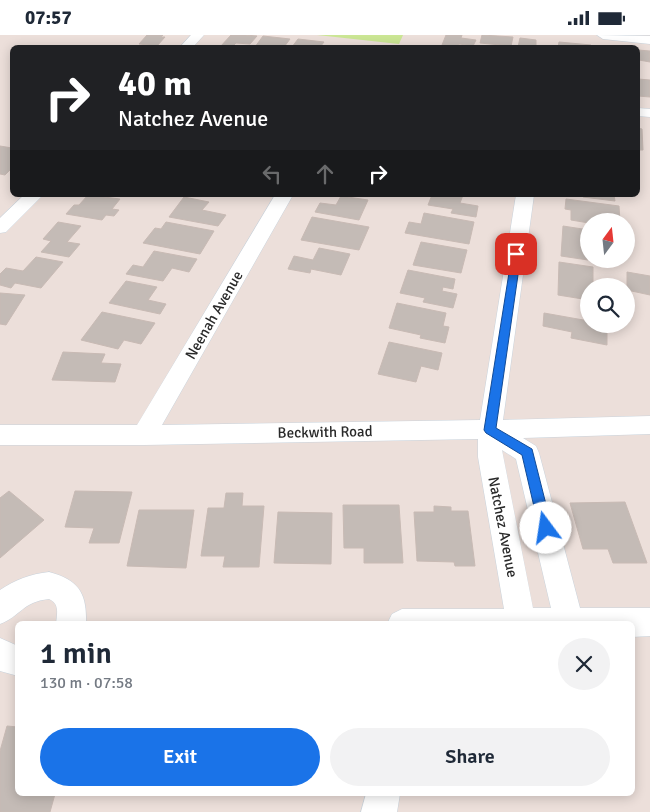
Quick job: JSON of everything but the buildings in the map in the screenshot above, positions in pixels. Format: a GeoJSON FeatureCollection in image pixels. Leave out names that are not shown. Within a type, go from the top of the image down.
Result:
{"type":"FeatureCollection","features":[{"type":"Feature","properties":{"kind":"street"},"geometry":{"type":"LineString","coordinates":[[188,45],[198,35]]}},
{"type":"Feature","properties":{"kind":"street"},"geometry":{"type":"LineString","coordinates":[[603,35],[650,40]]}},
{"type":"Feature","properties":{"kind":"street"},"geometry":{"type":"LineString","coordinates":[[0,228],[32,197]]}},
{"type":"Feature","properties":{"kind":"street","name":"Neenah Avenue"},"geometry":{"type":"LineString","coordinates":[[144,435],[283,197]]}},
{"type":"Feature","properties":{"kind":"street","name":"Natchez Avenue"},"geometry":{"type":"LineString","coordinates":[[521,621],[490,457],[490,430],[525,197]]}},
{"type":"Feature","properties":{"kind":"street","name":"Beckwith Road"},"geometry":{"type":"LineString","coordinates":[[0,435],[490,430],[650,425]]}},
{"type":"Feature","properties":{"kind":"street"},"geometry":{"type":"LineString","coordinates":[[490,430],[527,453],[569,621]]}},
{"type":"Feature","properties":{"kind":"street"},"geometry":{"type":"LineString","coordinates":[[0,610],[6,602],[18,593],[31,587],[50,586],[65,594],[71,603],[73,615],[72,621]]}},
{"type":"Feature","properties":{"kind":"street"},"geometry":{"type":"LineString","coordinates":[[635,622],[650,622]]}},
{"type":"Feature","properties":{"kind":"street"},"geometry":{"type":"LineString","coordinates":[[0,653],[3,657],[15,660]]}},
{"type":"Feature","properties":{"kind":"street"},"geometry":{"type":"LineString","coordinates":[[380,812],[383,796]]}},
{"type":"Feature","properties":{"kind":"green space"},"geometry":{"type":"Polygon","coordinates":[[[317,35],[403,35],[399,44],[317,35]]]}},
{"type":"Feature","properties":{"kind":"route"},"geometry":{"type":"LineString","coordinates":[[516,254],[490,430],[527,453],[546,528]]}}]}
